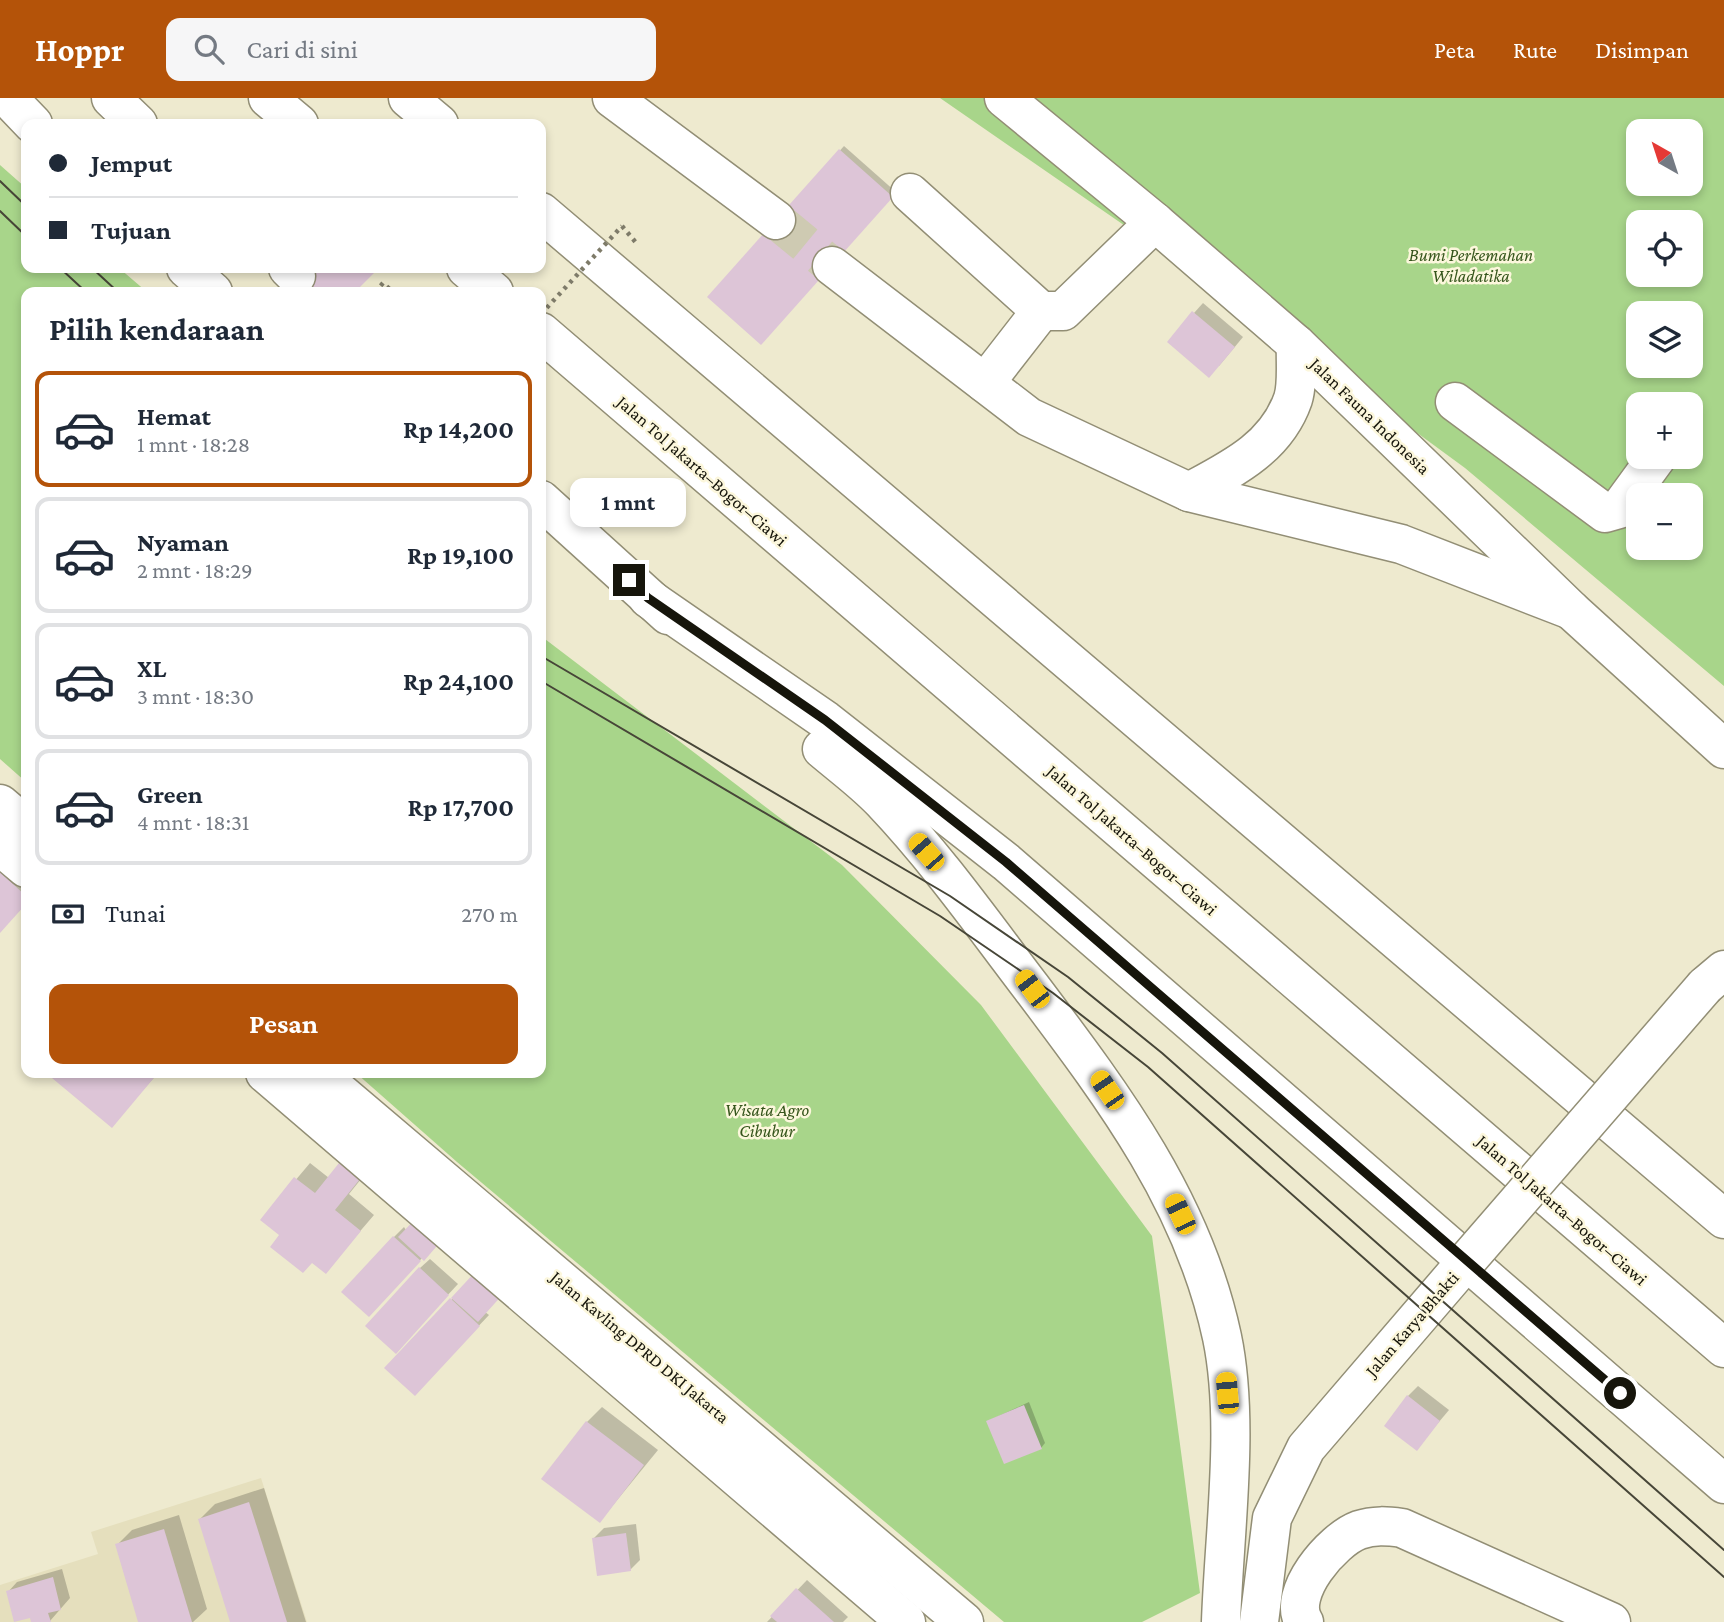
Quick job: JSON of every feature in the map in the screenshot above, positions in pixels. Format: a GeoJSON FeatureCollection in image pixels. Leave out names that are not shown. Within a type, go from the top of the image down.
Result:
{"type":"FeatureCollection","features":[{"type":"Feature","properties":{"kind":"main road"},"geometry":{"type":"LineString","coordinates":[[8,98],[28,119]]}},
{"type":"Feature","properties":{"kind":"main road"},"geometry":{"type":"LineString","coordinates":[[111,98],[133,119]]}},
{"type":"Feature","properties":{"kind":"main road"},"geometry":{"type":"LineString","coordinates":[[268,98],[293,119]]}},
{"type":"Feature","properties":{"kind":"main road"},"geometry":{"type":"LineString","coordinates":[[408,98],[433,119]]}},
{"type":"Feature","properties":{"kind":"main road"},"geometry":{"type":"LineString","coordinates":[[612,98],[776,219]]}},
{"type":"Feature","properties":{"kind":"main road","name":"Jalan Fauna Indonesia"},"geometry":{"type":"LineString","coordinates":[[1004,98],[1155,222],[1296,344],[1571,610],[1724,749]]}},
{"type":"Feature","properties":{"kind":"main road"},"geometry":{"type":"LineString","coordinates":[[910,193],[1041,311],[1063,311],[1155,222]]}},
{"type":"Feature","properties":{"kind":"main road"},"geometry":{"type":"LineString","coordinates":[[546,216],[1555,1072],[1724,1219]]}},
{"type":"Feature","properties":{"kind":"main road"},"geometry":{"type":"LineString","coordinates":[[832,267],[1029,417],[1189,492],[1401,544],[1571,610]]}},
{"type":"Feature","properties":{"kind":"main road"},"geometry":{"type":"LineString","coordinates":[[192,273],[207,287]]}},
{"type":"Feature","properties":{"kind":"main road"},"geometry":{"type":"LineString","coordinates":[[472,273],[488,287]]}},
{"type":"Feature","properties":{"kind":"main road"},"geometry":{"type":"LineString","coordinates":[[985,383],[1041,311]]}},
{"type":"Feature","properties":{"kind":"main road","name":"Jalan Tol Jakarta–Bogor–Ciawi"},"geometry":{"type":"LineString","coordinates":[[546,336],[1724,1349]]}},
{"type":"Feature","properties":{"kind":"main road"},"geometry":{"type":"LineString","coordinates":[[1189,492],[1244,463],[1275,433],[1293,397],[1296,344]]}},
{"type":"Feature","properties":{"kind":"main road"},"geometry":{"type":"LineString","coordinates":[[1455,402],[1605,513],[1619,509],[1648,469]]}},
{"type":"Feature","properties":{"kind":"main road"},"geometry":{"type":"LineString","coordinates":[[546,504],[648,598],[881,800],[972,909],[1093,1070],[1160,1171],[1200,1258],[1222,1338],[1230,1421],[1221,1622]]}},
{"type":"Feature","properties":{"kind":"main road"},"geometry":{"type":"LineString","coordinates":[[546,522],[611,563]]}},
{"type":"Feature","properties":{"kind":"main road"},"geometry":{"type":"LineString","coordinates":[[648,598],[825,720],[1006,862],[1724,1484]]}},
{"type":"Feature","properties":{"kind":"main road"},"geometry":{"type":"LineString","coordinates":[[0,804],[21,822]]}},
{"type":"Feature","properties":{"kind":"main road"},"geometry":{"type":"LineString","coordinates":[[0,846],[21,864]]}},
{"type":"Feature","properties":{"kind":"main road","name":"Jalan Karya Bhakti"},"geometry":{"type":"LineString","coordinates":[[1259,1622],[1272,1518],[1306,1448],[1714,978]]}},
{"type":"Feature","properties":{"kind":"main road"},"geometry":{"type":"LineString","coordinates":[[1555,1072],[1724,1191]]}},
{"type":"Feature","properties":{"kind":"main road","name":"Jalan Kavling DPRD DKI Jakarta"},"geometry":{"type":"LineString","coordinates":[[271,1078],[905,1622]]}},
{"type":"Feature","properties":{"kind":"main road","name":"Jalan Kavling DPRD DKI Jakarta"},"geometry":{"type":"LineString","coordinates":[[323,1078],[964,1622]]}},
{"type":"Feature","properties":{"kind":"main road"},"geometry":{"type":"LineString","coordinates":[[1304,1622],[1297,1612],[1299,1593],[1338,1541],[1359,1530],[1381,1525],[1402,1528],[1611,1622]]}},
{"type":"Feature","properties":{"kind":"path"},"geometry":{"type":"LineString","coordinates":[[546,309],[622,226]]}},
{"type":"Feature","properties":{"kind":"shaded area"},"geometry":{"type":"Polygon","coordinates":[[[261,1478],[307,1622],[0,1622],[0,1585],[98,1554],[91,1532],[261,1478]]]}},
{"type":"Feature","properties":{"kind":"green space","name":"Bumi Perkemahan Wiladatika"},"geometry":{"type":"Polygon","coordinates":[[[940,98],[1724,98],[1724,686],[1465,468],[1296,344],[940,98]]]}},
{"type":"Feature","properties":{"kind":"green space"},"geometry":{"type":"Polygon","coordinates":[[[0,165],[21,184],[21,273],[125,273],[141,287],[21,287],[21,778],[0,759],[0,165]]]}},
{"type":"Feature","properties":{"kind":"green space","name":"Wisata Agro Cibubur"},"geometry":{"type":"Polygon","coordinates":[[[546,640],[842,865],[981,1005],[1152,1236],[1200,1593],[1142,1622],[1004,1622],[457,1162],[362,1078],[546,1078],[546,640]]]}},
{"type":"Feature","properties":{"kind":"building"},"geometry":{"type":"Polygon","coordinates":[[[839,149],[893,197],[761,345],[707,297],[839,149]]]}},
{"type":"Feature","properties":{"kind":"building"},"geometry":{"type":"Polygon","coordinates":[[[300,273],[374,273],[360,287],[285,287],[300,273]]]}},
{"type":"Feature","properties":{"kind":"building"},"geometry":{"type":"Polygon","coordinates":[[[1192,311],[1235,347],[1209,378],[1167,342],[1192,311]]]}},
{"type":"Feature","properties":{"kind":"building"},"geometry":{"type":"Polygon","coordinates":[[[0,872],[21,891],[21,910],[0,933],[0,872]]]}},
{"type":"Feature","properties":{"kind":"building"},"geometry":{"type":"Polygon","coordinates":[[[52,1078],[154,1078],[112,1128],[52,1078]]]}},
{"type":"Feature","properties":{"kind":"building"},"geometry":{"type":"Polygon","coordinates":[[[339,1163],[360,1179],[335,1210],[361,1231],[326,1274],[312,1263],[303,1273],[270,1247],[279,1235],[260,1220],[294,1177],[315,1193],[339,1163]]]}},
{"type":"Feature","properties":{"kind":"building"},"geometry":{"type":"Polygon","coordinates":[[[423,1211],[448,1233],[424,1261],[398,1237],[423,1211]]]}},
{"type":"Feature","properties":{"kind":"building"},"geometry":{"type":"Polygon","coordinates":[[[393,1236],[421,1261],[369,1317],[341,1292],[393,1236]]]}},
{"type":"Feature","properties":{"kind":"building"},"geometry":{"type":"Polygon","coordinates":[[[419,1267],[449,1295],[396,1354],[365,1326],[419,1267]]]}},
{"type":"Feature","properties":{"kind":"building"},"geometry":{"type":"Polygon","coordinates":[[[477,1270],[504,1293],[478,1322],[451,1298],[477,1270]]]}},
{"type":"Feature","properties":{"kind":"building"},"geometry":{"type":"Polygon","coordinates":[[[450,1298],[480,1326],[415,1396],[384,1368],[450,1298]]]}},
{"type":"Feature","properties":{"kind":"building"},"geometry":{"type":"Polygon","coordinates":[[[1407,1395],[1440,1421],[1417,1451],[1384,1426],[1407,1395]]]}},
{"type":"Feature","properties":{"kind":"building"},"geometry":{"type":"Polygon","coordinates":[[[1024,1405],[1042,1449],[1004,1464],[986,1421],[1024,1405]]]}},
{"type":"Feature","properties":{"kind":"building"},"geometry":{"type":"Polygon","coordinates":[[[586,1421],[644,1465],[600,1523],[541,1479],[586,1421]]]}},
{"type":"Feature","properties":{"kind":"building"},"geometry":{"type":"Polygon","coordinates":[[[249,1502],[287,1622],[230,1622],[198,1519],[249,1502]]]}},
{"type":"Feature","properties":{"kind":"building"},"geometry":{"type":"Polygon","coordinates":[[[164,1529],[192,1622],[138,1622],[115,1544],[164,1529]]]}},
{"type":"Feature","properties":{"kind":"building"},"geometry":{"type":"Polygon","coordinates":[[[626,1533],[631,1571],[597,1576],[592,1538],[626,1533]]]}},
{"type":"Feature","properties":{"kind":"building"},"geometry":{"type":"Polygon","coordinates":[[[53,1577],[61,1610],[48,1613],[51,1622],[31,1622],[30,1618],[14,1622],[6,1591],[53,1577]]]}},
{"type":"Feature","properties":{"kind":"building"},"geometry":{"type":"Polygon","coordinates":[[[796,1588],[834,1622],[777,1622],[770,1616],[796,1588]]]}},
{"type":"Feature","properties":{"kind":"tunnel"},"geometry":{"type":"LineString","coordinates":[[776,220],[832,266]]}},
{"type":"Feature","properties":{"kind":"tram line"},"geometry":{"type":"LineString","coordinates":[[0,181],[21,201]]}},
{"type":"Feature","properties":{"kind":"tram line"},"geometry":{"type":"LineString","coordinates":[[0,211],[21,231]]}},
{"type":"Feature","properties":{"kind":"tram line"},"geometry":{"type":"LineString","coordinates":[[65,273],[81,287]]}},
{"type":"Feature","properties":{"kind":"tram line"},"geometry":{"type":"LineString","coordinates":[[97,273],[113,287]]}},
{"type":"Feature","properties":{"kind":"tram line"},"geometry":{"type":"LineString","coordinates":[[546,659],[950,896],[1068,977],[1162,1053],[1724,1550]]}},
{"type":"Feature","properties":{"kind":"tram line"},"geometry":{"type":"LineString","coordinates":[[546,684],[940,916],[1053,993],[1148,1067],[1724,1577]]}},
{"type":"Feature","properties":{"kind":"route"},"geometry":{"type":"LineString","coordinates":[[629,580],[648,598],[825,720],[1006,862],[1620,1393]]}}]}
